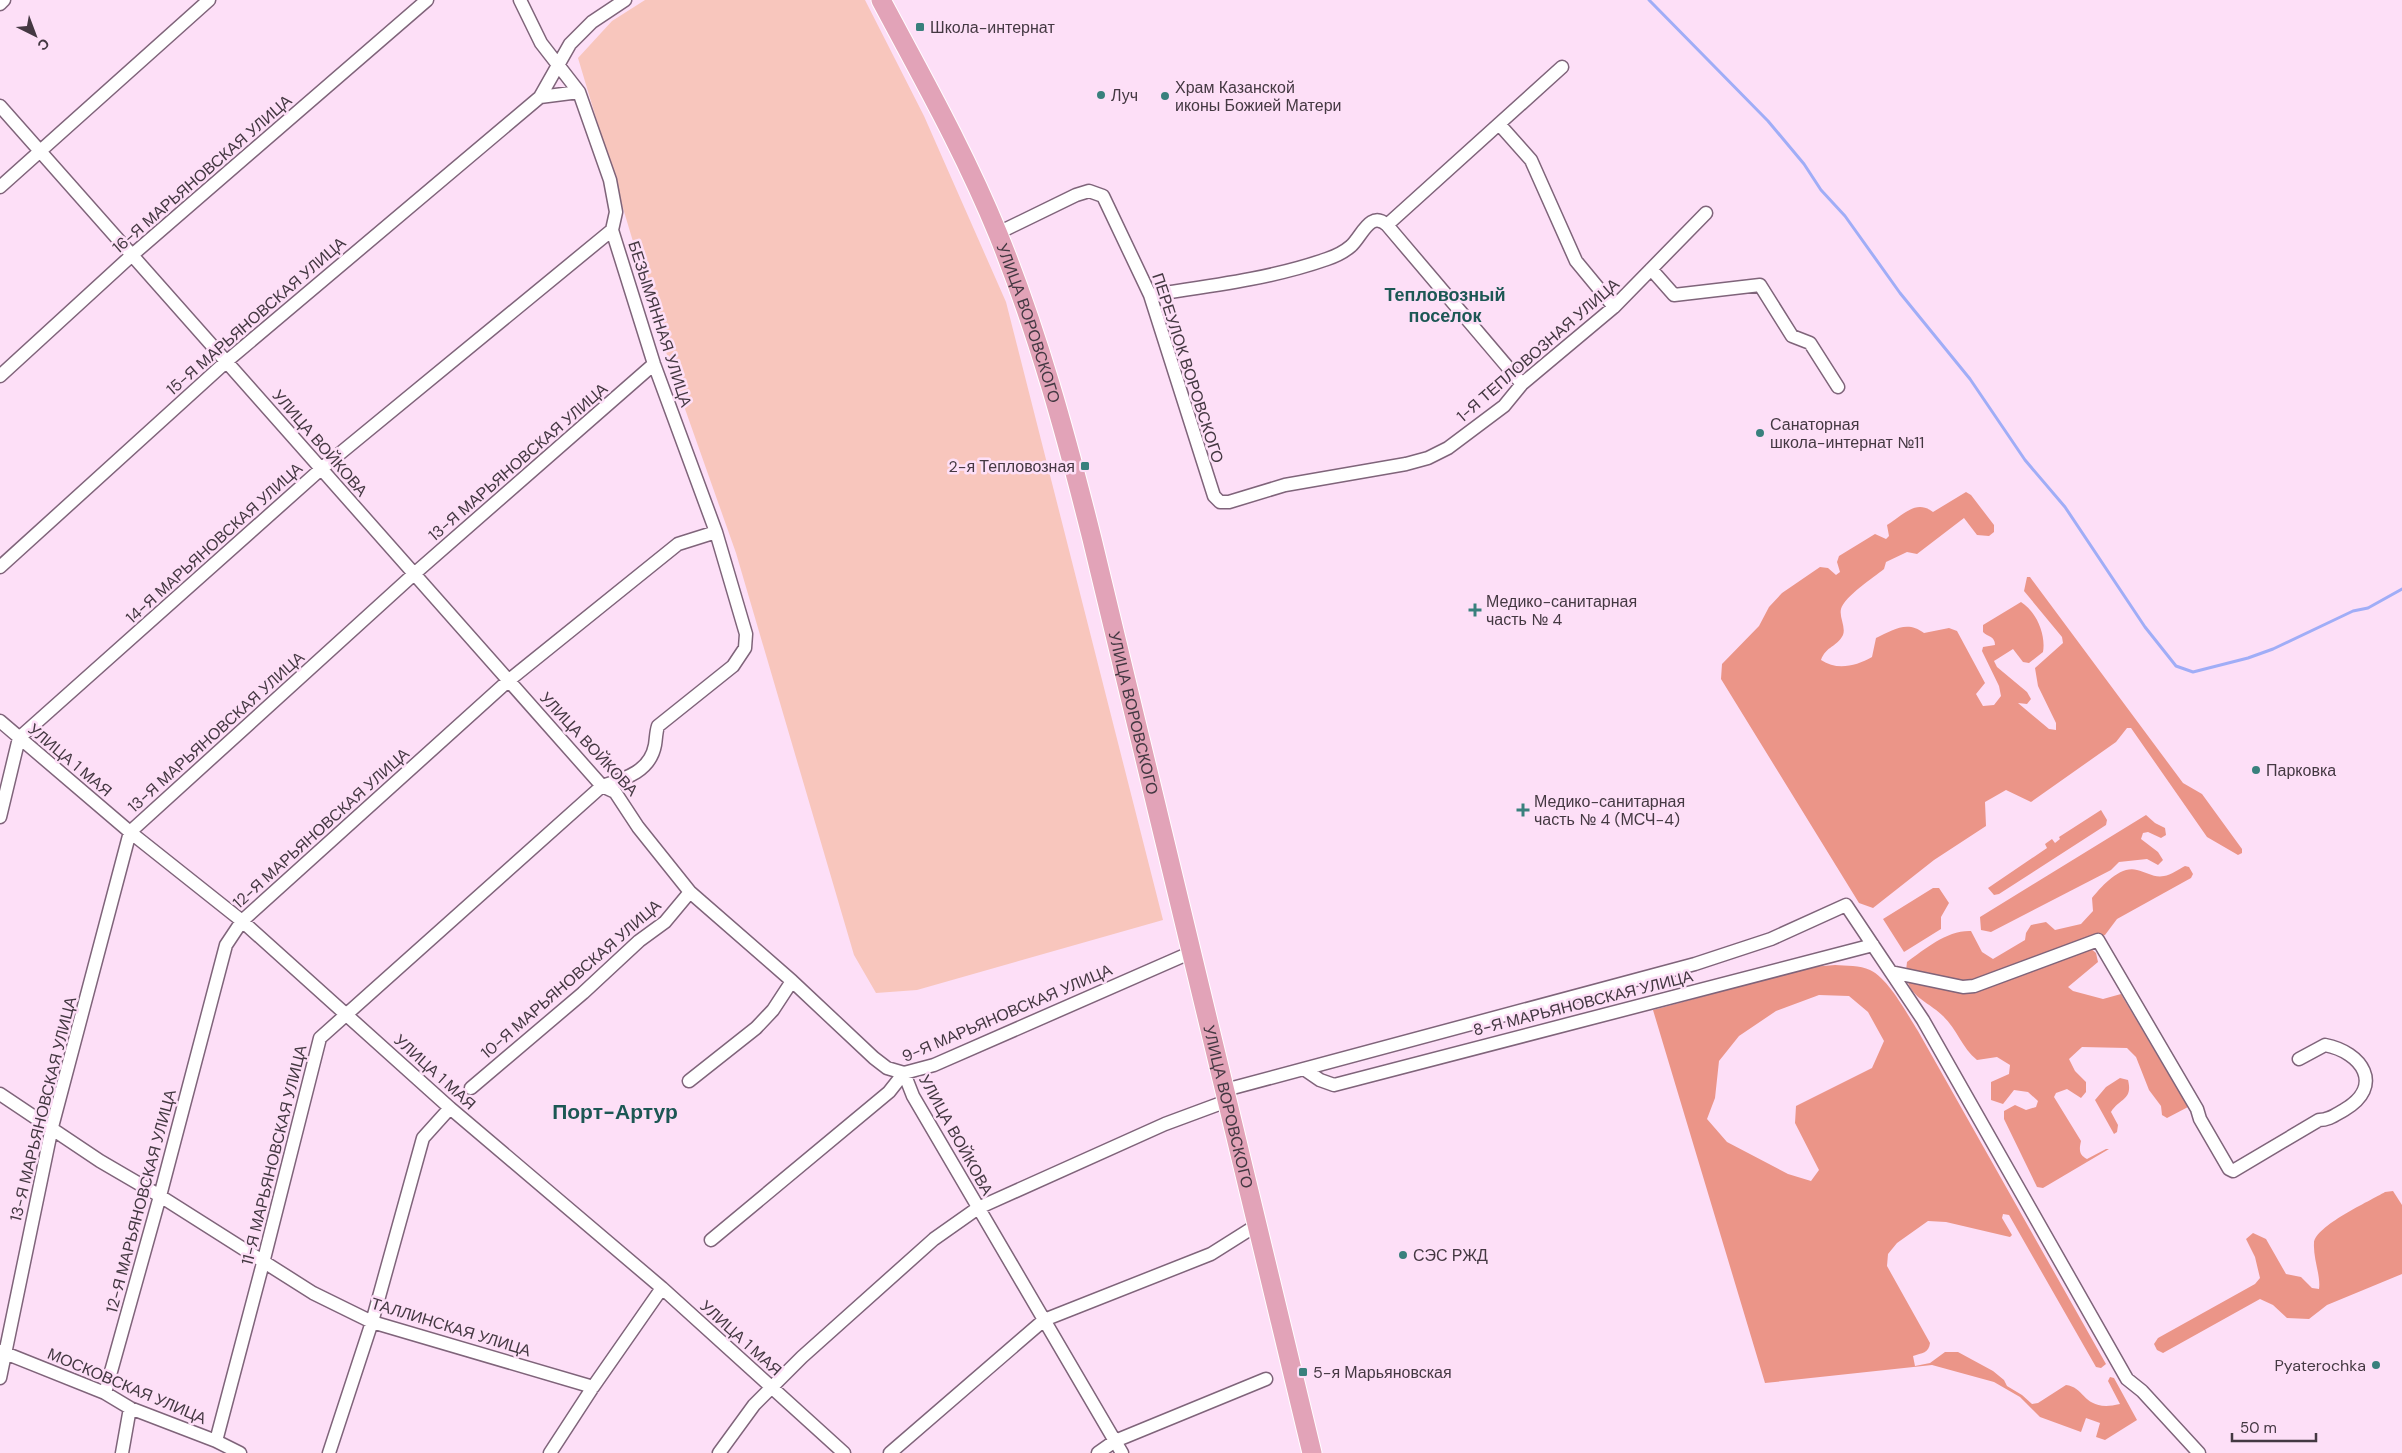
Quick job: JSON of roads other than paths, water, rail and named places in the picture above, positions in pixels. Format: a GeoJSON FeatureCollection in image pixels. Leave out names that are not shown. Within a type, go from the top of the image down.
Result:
{"type":"FeatureCollection","features":[{"type":"Feature","properties":{"kind":"main road","name":"УЛИЦА ВОРОВСКОГО"},"geometry":{"type":"LineString","coordinates":[[881,0],[953,135],[998,233],[1031,320],[1058,406],[1092,539],[1312,1453]]}},
{"type":"Feature","properties":{"kind":"street"},"geometry":{"type":"LineString","coordinates":[[0,4],[4,0]]}},
{"type":"Feature","properties":{"kind":"street"},"geometry":{"type":"LineString","coordinates":[[0,187],[210,0]]}},
{"type":"Feature","properties":{"kind":"street","name":"16-Я МАРЬЯНОВСКАЯ УЛИЦА"},"geometry":{"type":"LineString","coordinates":[[0,376],[131,256],[427,0]]}},
{"type":"Feature","properties":{"kind":"street","name":"БЕЗЫМЯННАЯ УЛИЦА"},"geometry":{"type":"LineString","coordinates":[[520,0],[541,43],[579,92],[610,180],[616,212],[612,230],[654,364],[716,532],[746,634],[744,648],[733,666]]}},
{"type":"Feature","properties":{"kind":"street","name":"15-Я МАРЬЯНОВСКАЯ УЛИЦА"},"geometry":{"type":"LineString","coordinates":[[0,567],[227,361],[540,97],[570,44],[592,22],[625,0]]}},
{"type":"Feature","properties":{"kind":"street"},"geometry":{"type":"LineString","coordinates":[[1387,225],[1562,67]]}},
{"type":"Feature","properties":{"kind":"street"},"geometry":{"type":"LineString","coordinates":[[540,97],[579,92]]}},
{"type":"Feature","properties":{"kind":"street","name":"УЛИЦА ВОЙКОВА"},"geometry":{"type":"LineString","coordinates":[[0,106],[602,786],[615,792],[638,827],[690,892],[792,981],[874,1058],[887,1068],[904,1073],[913,1096],[1122,1453]]}},
{"type":"Feature","properties":{"kind":"street"},"geometry":{"type":"LineString","coordinates":[[1499,124],[1531,160],[1576,261],[1614,307]]}},
{"type":"Feature","properties":{"kind":"street","name":"ПЕРЕУЛОК ВОРОВСКОГО"},"geometry":{"type":"LineString","coordinates":[[998,233],[1076,194],[1089,191],[1097,192],[1102,196],[1150,295],[1214,496],[1220,502]]}},
{"type":"Feature","properties":{"kind":"street","name":"1-Я ТЕПЛОВОЗНАЯ УЛИЦА"},"geometry":{"type":"LineString","coordinates":[[1220,502],[1229,502],[1285,485],[1406,464],[1428,458],[1448,448],[1504,406],[1522,384],[1614,307],[1706,212]]}},
{"type":"Feature","properties":{"kind":"street"},"geometry":{"type":"LineString","coordinates":[[1150,295],[1285,273],[1341,253],[1351,245],[1370,222],[1376,219],[1381,220],[1522,384]]}},
{"type":"Feature","properties":{"kind":"street","name":"14-Я МАРЬЯНОВСКАЯ УЛИЦА"},"geometry":{"type":"LineString","coordinates":[[19,738],[322,469],[612,230]]}},
{"type":"Feature","properties":{"kind":"street"},"geometry":{"type":"LineString","coordinates":[[1651,269],[1674,295],[1760,285],[1792,336],[1810,343],[1838,387]]}},
{"type":"Feature","properties":{"kind":"street","name":"13-Я МАРЬЯНОВСКАЯ УЛИЦА"},"geometry":{"type":"LineString","coordinates":[[0,1378],[2,1352],[52,1127],[130,832],[414,574],[654,364]]}},
{"type":"Feature","properties":{"kind":"street","name":"12-Я МАРЬЯНОВСКАЯ УЛИЦА"},"geometry":{"type":"LineString","coordinates":[[105,1393],[160,1196],[226,945],[242,921],[508,681],[678,544],[716,532]]}},
{"type":"Feature","properties":{"kind":"street","name":"11-Я МАРЬЯНОВСКАЯ УЛИЦА"},"geometry":{"type":"LineString","coordinates":[[216,1441],[264,1263],[320,1038],[602,786],[628,778],[648,761],[655,747],[658,726],[733,666]]}},
{"type":"Feature","properties":{"kind":"street","name":"УЛИЦА 1 МАЯ"},"geometry":{"type":"LineString","coordinates":[[0,721],[130,832],[242,921],[450,1108],[662,1288],[844,1453]]}},
{"type":"Feature","properties":{"kind":"street"},"geometry":{"type":"LineString","coordinates":[[0,817],[19,738]]}},
{"type":"Feature","properties":{"kind":"street"},"geometry":{"type":"LineString","coordinates":[[622,800],[628,778]]}},
{"type":"Feature","properties":{"kind":"street","name":"10-Я МАРЬЯНОВСКАЯ УЛИЦА"},"geometry":{"type":"LineString","coordinates":[[471,1088],[583,993],[639,941],[665,922],[690,892]]}},
{"type":"Feature","properties":{"kind":"street","name":"8-Я МАРЬЯНОВСКАЯ УЛИЦА"},"geometry":{"type":"LineString","coordinates":[[719,1453],[754,1405],[771,1387],[927,1245],[978,1208],[1226,1096],[1304,1068],[1694,964],[1771,940],[1846,905],[1873,945],[1334,1084],[1320,1080],[1304,1068]]}},
{"type":"Feature","properties":{"kind":"street"},"geometry":{"type":"LineString","coordinates":[[1891,972],[1964,987],[1974,986],[2098,940],[2229,1169],[2233,1171],[2319,1120],[2328,1120],[2356,1103],[2363,1095],[2366,1077],[2362,1068],[2349,1054],[2337,1047],[2325,1045],[2299,1059]]}},
{"type":"Feature","properties":{"kind":"street"},"geometry":{"type":"LineString","coordinates":[[1873,945],[1923,1020],[2127,1380],[2142,1392],[2199,1453]]}},
{"type":"Feature","properties":{"kind":"street","name":"9-Я МАРЬЯНОВСКАЯ УЛИЦА"},"geometry":{"type":"LineString","coordinates":[[711,1240],[888,1092],[904,1073],[934,1065],[1192,952]]}},
{"type":"Feature","properties":{"kind":"street"},"geometry":{"type":"LineString","coordinates":[[689,1081],[756,1028],[773,1010],[792,981]]}},
{"type":"Feature","properties":{"kind":"street","name":"ТАЛЛИНСКАЯ УЛИЦА"},"geometry":{"type":"LineString","coordinates":[[0,1094],[52,1127],[100,1161],[160,1196],[313,1293],[372,1322],[593,1387]]}},
{"type":"Feature","properties":{"kind":"street"},"geometry":{"type":"LineString","coordinates":[[329,1453],[372,1322],[423,1138],[450,1108]]}},
{"type":"Feature","properties":{"kind":"street"},"geometry":{"type":"LineString","coordinates":[[890,1453],[1044,1320],[1211,1254],[1257,1225]]}},
{"type":"Feature","properties":{"kind":"street"},"geometry":{"type":"LineString","coordinates":[[550,1453],[662,1288]]}},
{"type":"Feature","properties":{"kind":"street","name":"МОСКОВСКАЯ УЛИЦА"},"geometry":{"type":"LineString","coordinates":[[2,1352],[105,1393],[130,1408],[216,1441],[240,1453]]}},
{"type":"Feature","properties":{"kind":"street"},"geometry":{"type":"LineString","coordinates":[[1098,1453],[1115,1441],[1266,1379]]}},
{"type":"Feature","properties":{"kind":"street"},"geometry":{"type":"LineString","coordinates":[[122,1453],[130,1408]]}},
{"type":"Feature","properties":{"kind":"waterway"},"geometry":{"type":"LineString","coordinates":[[1649,0],[1768,121],[1804,164],[1821,190],[1845,216],[1900,293],[1970,379],[2025,460],[2065,507],[2145,627],[2176,666],[2193,672],[2248,658],[2273,649],[2353,611],[2368,608],[2402,589]]}},
{"type":"Feature","properties":{"kind":"place","name":"Школа-интернат"},"geometry":{"type":"Point","coordinates":[920,27]}},
{"type":"Feature","properties":{"kind":"place","name":"Луч"},"geometry":{"type":"Point","coordinates":[1101,95]}},
{"type":"Feature","properties":{"kind":"place","name":"Храм Казанской иконы Божией Матери"},"geometry":{"type":"Point","coordinates":[1165,96]}},
{"type":"Feature","properties":{"kind":"place","name":"Санаторная школа-интернат №11"},"geometry":{"type":"Point","coordinates":[1760,433]}},
{"type":"Feature","properties":{"kind":"place","name":"2-я Тепловозная"},"geometry":{"type":"Point","coordinates":[1085,466]}},
{"type":"Feature","properties":{"kind":"place","name":"Медико-санитарная часть № 4"},"geometry":{"type":"Point","coordinates":[1475,610]}},
{"type":"Feature","properties":{"kind":"place","name":"Парковка"},"geometry":{"type":"Point","coordinates":[2256,770]}},
{"type":"Feature","properties":{"kind":"place","name":"Медико-санитарная часть № 4 (МСЧ-4)"},"geometry":{"type":"Point","coordinates":[1523,810]}},
{"type":"Feature","properties":{"kind":"place","name":"СЭС РЖД"},"geometry":{"type":"Point","coordinates":[1403,1255]}},
{"type":"Feature","properties":{"kind":"place","name":"Pyaterochka"},"geometry":{"type":"Point","coordinates":[2376,1365]}},
{"type":"Feature","properties":{"kind":"place","name":"5-я Марьяновская"},"geometry":{"type":"Point","coordinates":[1303,1372]}},
{"type":"Feature","properties":{"kind":"district","name":"Тепловозный поселок"},"geometry":{"type":"Point","coordinates":[1445,305]}},
{"type":"Feature","properties":{"kind":"district","name":"Порт-Артур"},"geometry":{"type":"Point","coordinates":[615,1112]}}]}
